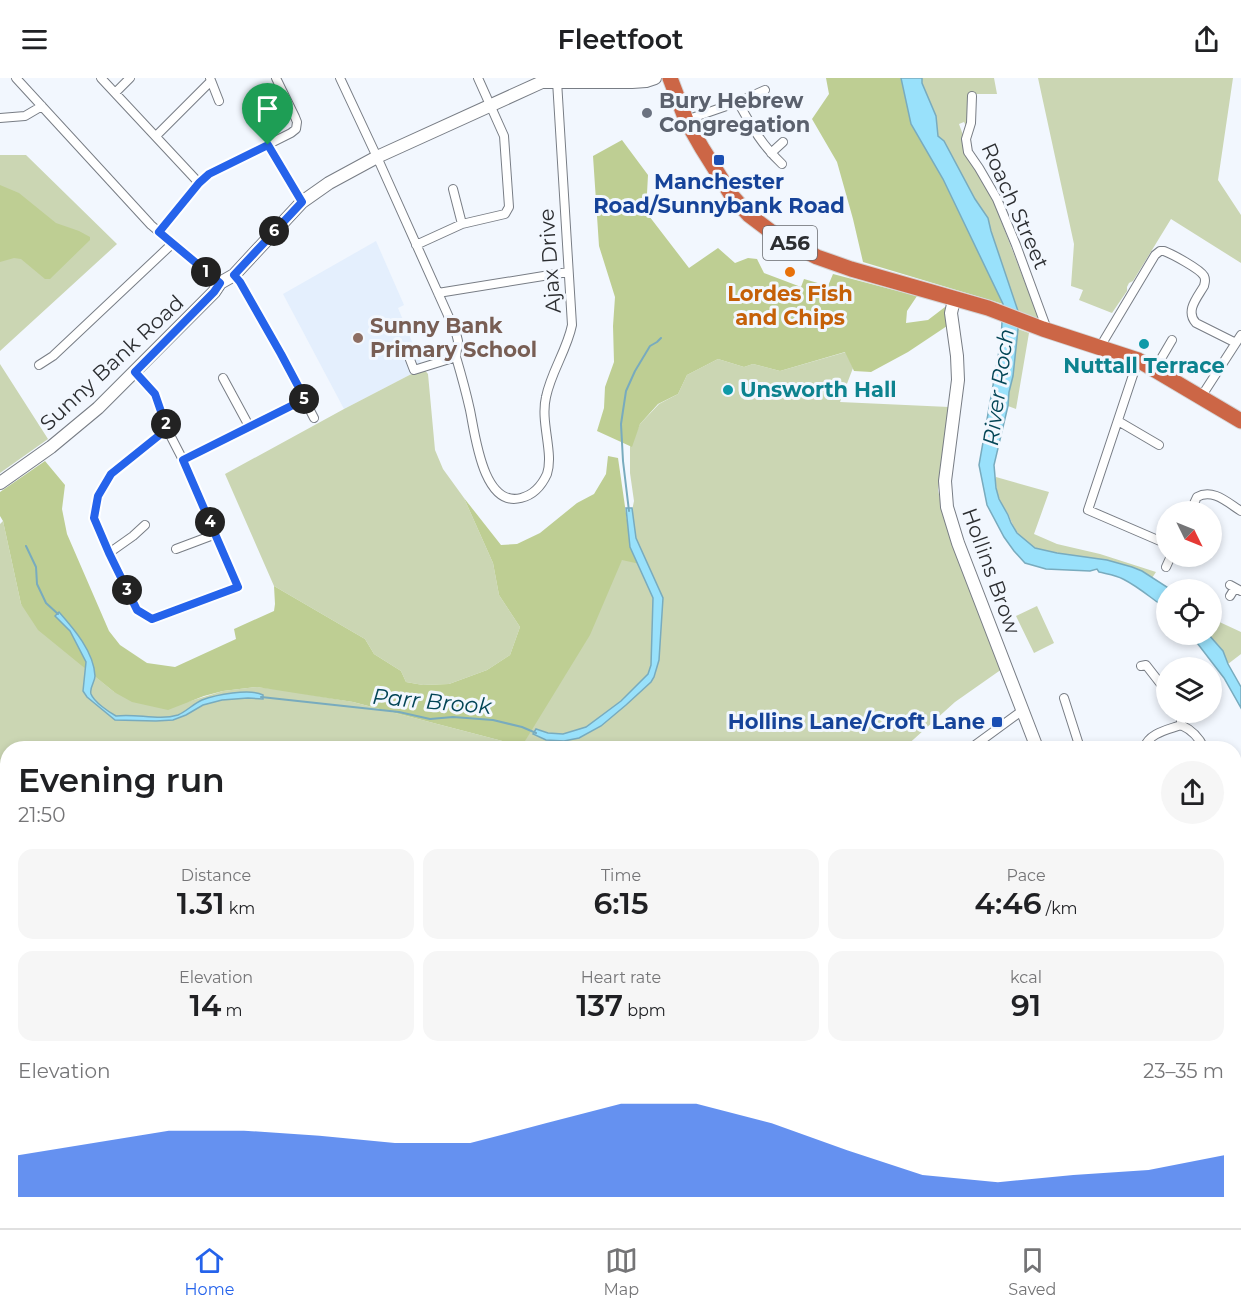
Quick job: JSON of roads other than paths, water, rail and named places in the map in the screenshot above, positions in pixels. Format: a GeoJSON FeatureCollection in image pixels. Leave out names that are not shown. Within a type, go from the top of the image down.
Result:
{"type":"FeatureCollection","features":[{"type":"Feature","properties":{"kind":"highway","name":"A56"},"geometry":{"type":"LineString","coordinates":[[670,78],[686,120],[732,196],[749,215],[778,237],[816,257],[851,269],[988,308],[1138,360],[1241,421]]}},
{"type":"Feature","properties":{"kind":"street"},"geometry":{"type":"LineString","coordinates":[[16,78],[151,225],[220,283]]}},
{"type":"Feature","properties":{"kind":"street"},"geometry":{"type":"LineString","coordinates":[[101,78],[199,183]]}},
{"type":"Feature","properties":{"kind":"street"},"geometry":{"type":"LineString","coordinates":[[115,93],[130,78]]}},
{"type":"Feature","properties":{"kind":"street"},"geometry":{"type":"LineString","coordinates":[[159,232],[209,174],[296,129],[295,117],[276,78]]}},
{"type":"Feature","properties":{"kind":"street"},"geometry":{"type":"LineString","coordinates":[[340,78],[438,292],[458,341],[456,357],[414,370],[406,349]]}},
{"type":"Feature","properties":{"kind":"street"},"geometry":{"type":"LineString","coordinates":[[416,244],[462,224],[505,214],[509,207],[504,136],[478,78]]}},
{"type":"Feature","properties":{"kind":"street","name":"Sunny Bank Road"},"geometry":{"type":"LineString","coordinates":[[0,483],[78,425],[135,372],[214,292],[220,283],[234,275],[302,202],[329,183],[377,157],[542,82],[599,80],[632,82],[655,78]]}},
{"type":"Feature","properties":{"kind":"street"},"geometry":{"type":"LineString","coordinates":[[156,136],[211,79],[219,101]]}},
{"type":"Feature","properties":{"kind":"street","name":"Ajax Drive"},"geometry":{"type":"LineString","coordinates":[[456,357],[487,476],[492,485],[505,497],[516,500],[526,497],[541,485],[549,468],[543,415],[549,385],[569,339],[572,325],[552,80]]}},
{"type":"Feature","properties":{"kind":"street"},"geometry":{"type":"LineString","coordinates":[[686,120],[765,90]]}},
{"type":"Feature","properties":{"kind":"street","name":"Roach Street"},"geometry":{"type":"LineString","coordinates":[[972,96],[971,123],[966,139],[968,152],[997,199],[1016,245],[1045,324],[1039,327]]}},
{"type":"Feature","properties":{"kind":"street"},"geometry":{"type":"LineString","coordinates":[[738,102],[755,134],[782,164]]}},
{"type":"Feature","properties":{"kind":"street"},"geometry":{"type":"LineString","coordinates":[[0,118],[25,116],[42,106]]}},
{"type":"Feature","properties":{"kind":"street"},"geometry":{"type":"LineString","coordinates":[[771,153],[783,141]]}},
{"type":"Feature","properties":{"kind":"street"},"geometry":{"type":"LineString","coordinates":[[268,145],[302,202]]}},
{"type":"Feature","properties":{"kind":"street"},"geometry":{"type":"LineString","coordinates":[[453,189],[462,224]]}},
{"type":"Feature","properties":{"kind":"street"},"geometry":{"type":"LineString","coordinates":[[39,365],[52,356],[173,243]]}},
{"type":"Feature","properties":{"kind":"street"},"geometry":{"type":"LineString","coordinates":[[1100,347],[1155,255],[1161,251],[1167,251],[1205,277],[1206,282],[1192,307],[1192,318],[1196,323],[1239,339],[1201,397]]}},
{"type":"Feature","properties":{"kind":"street"},"geometry":{"type":"LineString","coordinates":[[438,292],[568,272]]}},
{"type":"Feature","properties":{"kind":"street"},"geometry":{"type":"LineString","coordinates":[[234,275],[276,345],[315,418]]}},
{"type":"Feature","properties":{"kind":"street","name":"Hollins Brow"},"geometry":{"type":"LineString","coordinates":[[954,300],[951,313],[958,380],[945,481],[947,507],[958,543],[1035,741]]}},
{"type":"Feature","properties":{"kind":"street"},"geometry":{"type":"LineString","coordinates":[[1155,369],[1172,340]]}},
{"type":"Feature","properties":{"kind":"street"},"geometry":{"type":"LineString","coordinates":[[1138,360],[1088,510],[1156,539]]}},
{"type":"Feature","properties":{"kind":"street"},"geometry":{"type":"LineString","coordinates":[[135,372],[155,394],[167,429],[183,460],[238,587],[152,619],[137,610],[94,518],[98,496],[111,474],[167,429]]}},
{"type":"Feature","properties":{"kind":"street"},"geometry":{"type":"LineString","coordinates":[[223,378],[249,426]]}},
{"type":"Feature","properties":{"kind":"street"},"geometry":{"type":"LineString","coordinates":[[183,460],[305,399]]}},
{"type":"Feature","properties":{"kind":"street"},"geometry":{"type":"LineString","coordinates":[[1118,421],[1158,445]]}},
{"type":"Feature","properties":{"kind":"street"},"geometry":{"type":"LineString","coordinates":[[1195,501],[1197,497],[1207,493],[1214,494],[1241,511]]}},
{"type":"Feature","properties":{"kind":"street"},"geometry":{"type":"LineString","coordinates":[[109,553],[145,525]]}},
{"type":"Feature","properties":{"kind":"street"},"geometry":{"type":"LineString","coordinates":[[177,549],[216,534]]}},
{"type":"Feature","properties":{"kind":"street"},"geometry":{"type":"LineString","coordinates":[[1141,666],[1146,665],[1156,678]]}},
{"type":"Feature","properties":{"kind":"street"},"geometry":{"type":"LineString","coordinates":[[1064,698],[1078,741]]}},
{"type":"Feature","properties":{"kind":"street"},"geometry":{"type":"LineString","coordinates":[[981,741],[1023,710]]}},
{"type":"Feature","properties":{"kind":"street"},"geometry":{"type":"LineString","coordinates":[[1148,741],[1153,736],[1181,725],[1197,736],[1200,741]]}},
{"type":"Feature","properties":{"kind":"water","name":"River Roch"},"geometry":{"type":"Polygon","coordinates":[[[901,78],[922,78],[936,116],[938,136],[944,141],[975,199],[988,218],[1018,311],[1013,376],[994,465],[999,499],[1011,523],[1017,533],[1035,548],[1107,560],[1142,571],[1156,580],[1156,601],[1129,582],[1117,576],[1099,572],[1097,569],[1090,571],[1046,569],[1025,563],[1004,537],[987,505],[979,465],[1001,340],[1003,304],[943,179],[911,124],[901,78]]]}},
{"type":"Feature","properties":{"kind":"water"},"geometry":{"type":"Polygon","coordinates":[[[626,508],[632,508],[636,538],[663,598],[659,660],[654,677],[601,726],[579,738],[564,741],[546,740],[533,734],[536,729],[563,734],[586,727],[621,701],[648,674],[651,665],[653,598],[630,547],[626,508]]]}},
{"type":"Feature","properties":{"kind":"water"},"geometry":{"type":"Polygon","coordinates":[[[59,612],[77,633],[91,658],[95,676],[91,694],[102,707],[116,716],[170,717],[178,715],[202,700],[232,693],[257,693],[263,695],[263,699],[222,700],[203,705],[173,720],[115,720],[83,691],[86,662],[70,631],[55,616],[59,612]]]}},
{"type":"Feature","properties":{"kind":"water"},"geometry":{"type":"Polygon","coordinates":[[[1199,645],[1218,645],[1223,651],[1241,687],[1241,708],[1222,675],[1222,657],[1208,657],[1199,645]]]}},
{"type":"Feature","properties":{"kind":"waterway","name":"Parr Brook"},"geometry":{"type":"LineString","coordinates":[[629,511],[621,424],[626,391],[650,346],[661,338]]}},
{"type":"Feature","properties":{"kind":"waterway","name":"Parr Brook"},"geometry":{"type":"LineString","coordinates":[[26,546],[36,567],[37,584],[46,603],[58,614]]}},
{"type":"Feature","properties":{"kind":"waterway","name":"Parr Brook"},"geometry":{"type":"LineString","coordinates":[[261,697],[399,712],[430,719],[453,717],[493,720],[536,733]]}},
{"type":"Feature","properties":{"kind":"place","name":"Bury Hebrew Congregation"},"geometry":{"type":"Point","coordinates":[647,113]}},
{"type":"Feature","properties":{"kind":"place","name":"Manchester Road/Sunnybank Road"},"geometry":{"type":"Point","coordinates":[719,160]}},
{"type":"Feature","properties":{"kind":"place","name":"Lordes Fish and Chips"},"geometry":{"type":"Point","coordinates":[790,272]}},
{"type":"Feature","properties":{"kind":"place","name":"Sunny Bank Primary School"},"geometry":{"type":"Point","coordinates":[358,338]}},
{"type":"Feature","properties":{"kind":"place","name":"Nuttall Terrace"},"geometry":{"type":"Point","coordinates":[1144,344]}},
{"type":"Feature","properties":{"kind":"place","name":"Unsworth Hall"},"geometry":{"type":"Point","coordinates":[728,390]}},
{"type":"Feature","properties":{"kind":"place","name":"Hollins Lane/Croft Lane"},"geometry":{"type":"Point","coordinates":[997,722]}}]}
